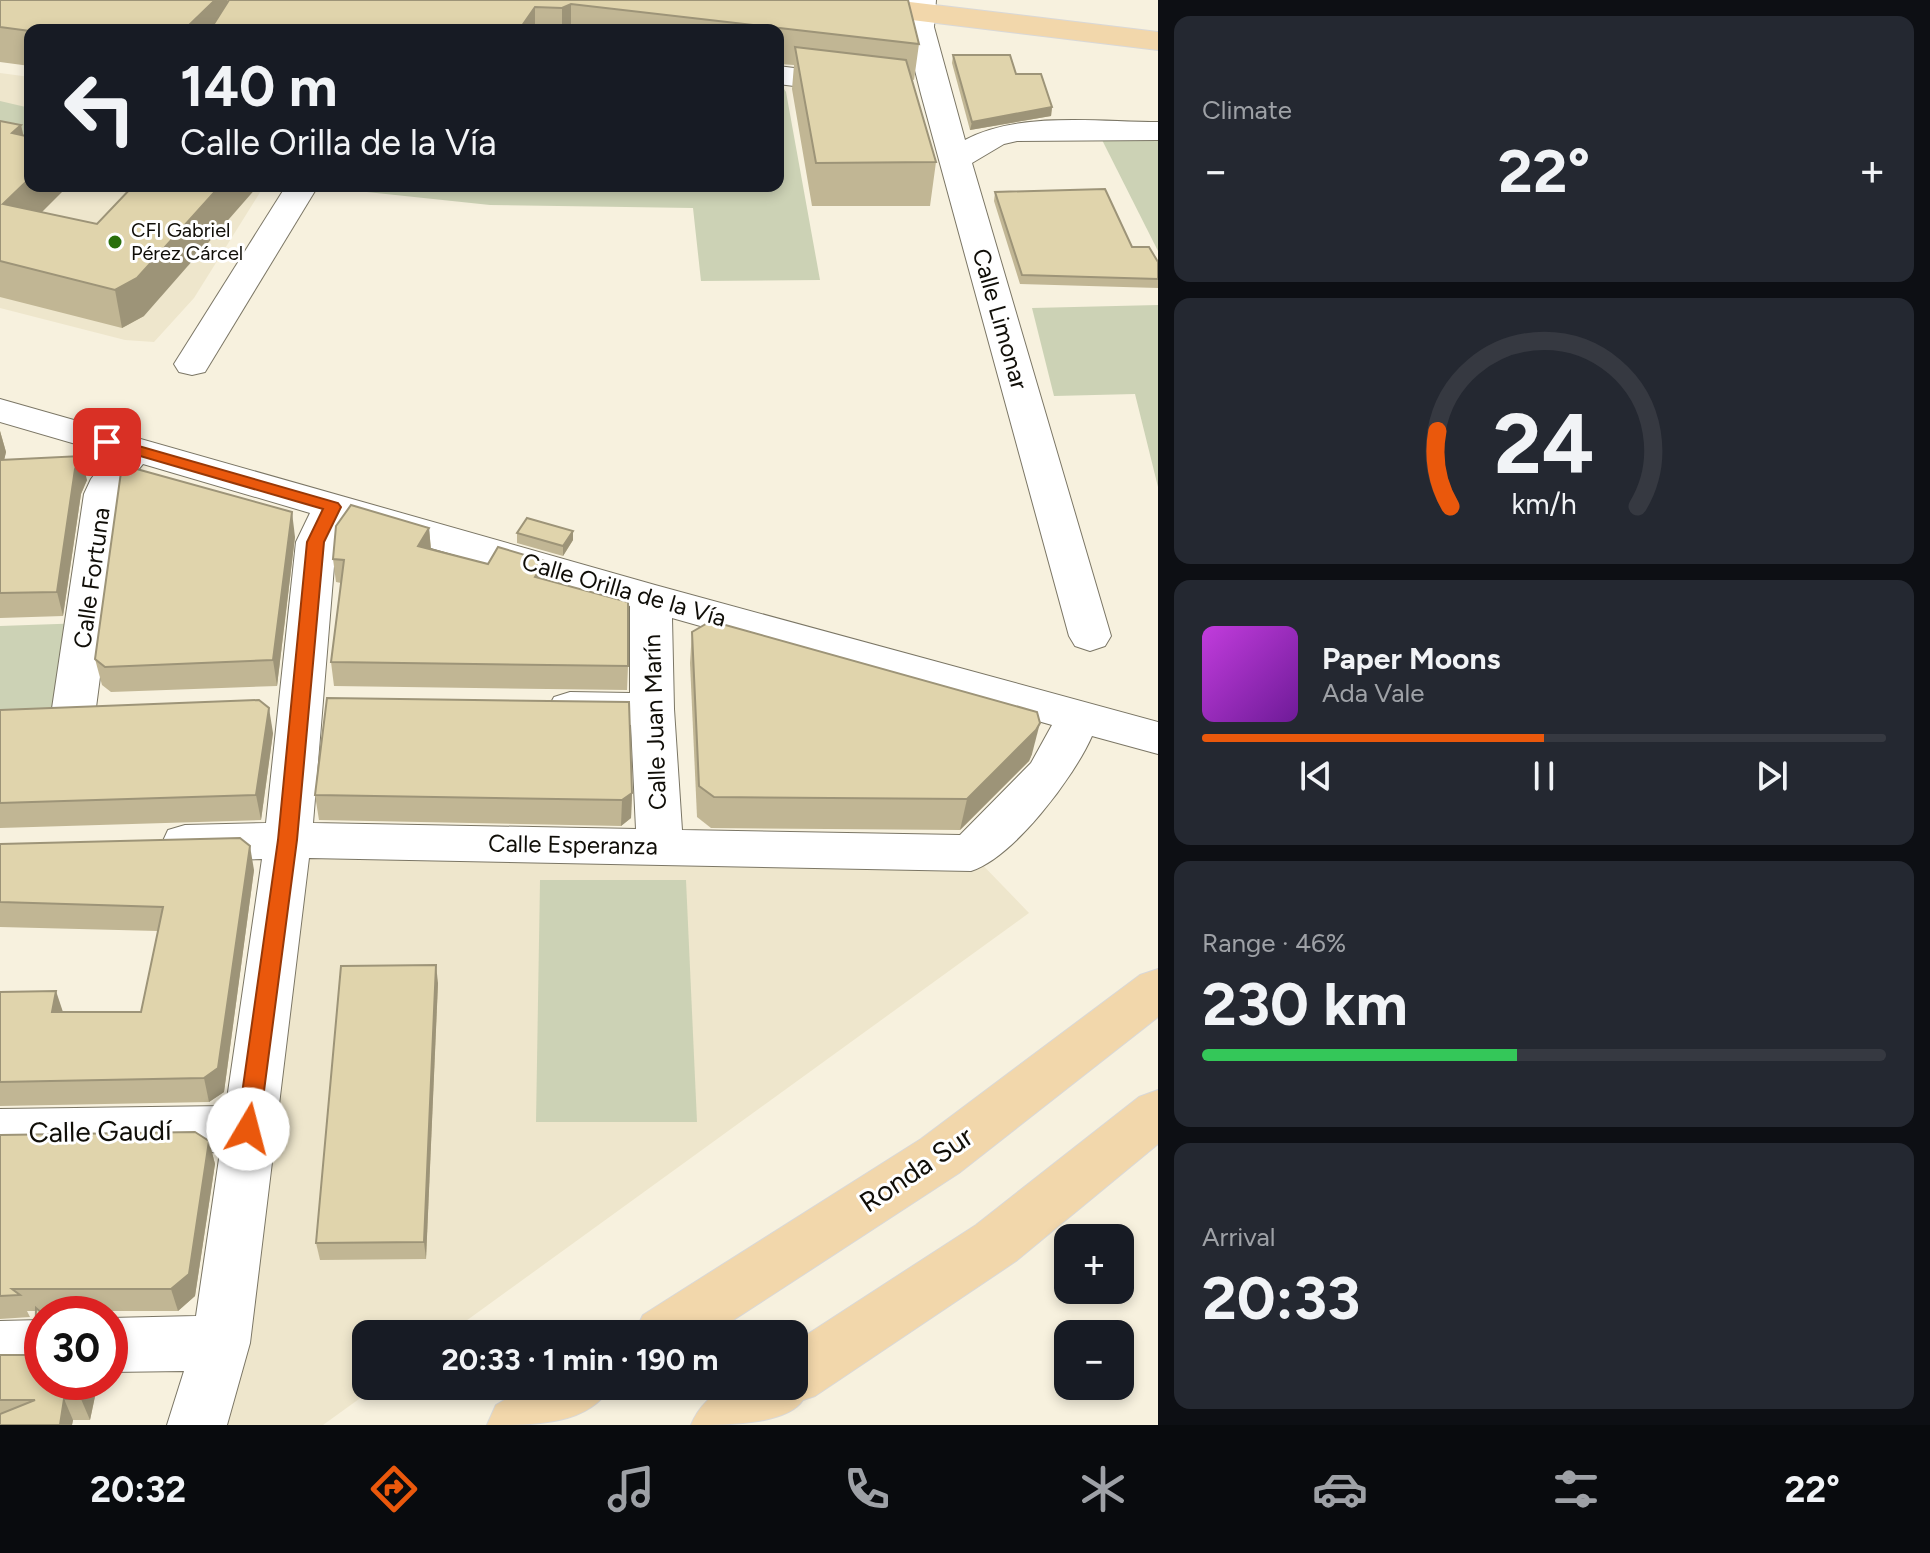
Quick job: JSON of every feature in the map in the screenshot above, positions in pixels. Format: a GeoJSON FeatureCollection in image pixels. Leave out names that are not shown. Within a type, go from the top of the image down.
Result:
{"type":"FeatureCollection","features":[{"type":"Feature","properties":{"kind":"main road"},"geometry":{"type":"LineString","coordinates":[[822,0],[921,6],[1158,41]]}},
{"type":"Feature","properties":{"kind":"main road"},"geometry":{"type":"LineString","coordinates":[[967,0],[1158,22]]}},
{"type":"Feature","properties":{"kind":"main road","name":"Ronda Sur"},"geometry":{"type":"LineString","coordinates":[[685,1320],[940,1156],[1158,989]]}},
{"type":"Feature","properties":{"kind":"main road"},"geometry":{"type":"LineString","coordinates":[[808,1367],[996,1243],[1158,1113]]}},
{"type":"Feature","properties":{"kind":"main road"},"geometry":{"type":"LineString","coordinates":[[517,1425],[559,1400]]}},
{"type":"Feature","properties":{"kind":"main road"},"geometry":{"type":"LineString","coordinates":[[721,1425],[759,1400]]}},
{"type":"Feature","properties":{"kind":"street","name":"Calle Limonar"},"geometry":{"type":"LineString","coordinates":[[921,6],[907,91],[955,159],[1090,636]]}},
{"type":"Feature","properties":{"kind":"street"},"geometry":{"type":"LineString","coordinates":[[784,76],[907,91]]}},
{"type":"Feature","properties":{"kind":"street"},"geometry":{"type":"LineString","coordinates":[[955,159],[994,137],[1017,132],[1158,131]]}},
{"type":"Feature","properties":{"kind":"street"},"geometry":{"type":"LineString","coordinates":[[192,364],[298,192]]}},
{"type":"Feature","properties":{"kind":"street","name":"Calle Orilla de la Vía"},"geometry":{"type":"LineString","coordinates":[[0,410],[651,598],[1158,738]]}},
{"type":"Feature","properties":{"kind":"street","name":"Calle Fortuna"},"geometry":{"type":"LineString","coordinates":[[73,715],[104,494],[110,479],[134,450]]}},
{"type":"Feature","properties":{"kind":"street"},"geometry":{"type":"LineString","coordinates":[[197,1425],[221,1343],[288,840],[316,542],[333,507]]}},
{"type":"Feature","properties":{"kind":"street","name":"Calle Juan Marín"},"geometry":{"type":"LineString","coordinates":[[651,598],[652,709],[660,846]]}},
{"type":"Feature","properties":{"kind":"street"},"geometry":{"type":"LineString","coordinates":[[529,707],[652,709]]}},
{"type":"Feature","properties":{"kind":"street"},"geometry":{"type":"LineString","coordinates":[[29,716],[118,713]]}},
{"type":"Feature","properties":{"kind":"street","name":"Calle Esperanza"},"geometry":{"type":"LineString","coordinates":[[144,844],[288,840],[971,853],[1054,769],[1070,743],[1077,718]]}},
{"type":"Feature","properties":{"kind":"street","name":"Calle Gaudí"},"geometry":{"type":"LineString","coordinates":[[0,1132],[248,1129]]}},
{"type":"Feature","properties":{"kind":"street"},"geometry":{"type":"LineString","coordinates":[[128,1345],[221,1343]]}},
{"type":"Feature","properties":{"kind":"street"},"geometry":{"type":"LineString","coordinates":[[0,1348],[24,1347]]}},
{"type":"Feature","properties":{"kind":"shaded area","name":"CFI Gabriel Pérez Cárcel"},"geometry":{"type":"Polygon","coordinates":[[[0,73],[24,76],[24,192],[260,192],[194,298],[154,342],[125,340],[0,308],[0,73]]]}},
{"type":"Feature","properties":{"kind":"shaded area"},"geometry":{"type":"Polygon","coordinates":[[[288,840],[971,853],[1029,913],[467,1320],[352,1320],[352,1400],[358,1400],[323,1425],[197,1425],[288,840]]]}},
{"type":"Feature","properties":{"kind":"green space"},"geometry":{"type":"Polygon","coordinates":[[[784,89],[820,280],[701,281],[693,208],[490,205],[367,192],[784,192],[784,89]]]}},
{"type":"Feature","properties":{"kind":"green space"},"geometry":{"type":"Polygon","coordinates":[[[0,101],[24,107],[24,155],[0,149],[0,101]]]}},
{"type":"Feature","properties":{"kind":"green space"},"geometry":{"type":"Polygon","coordinates":[[[1158,131],[1158,251],[1098,132],[1158,131]]]}},
{"type":"Feature","properties":{"kind":"green space"},"geometry":{"type":"Polygon","coordinates":[[[1158,305],[1158,487],[1135,394],[1054,396],[1032,308],[1158,305]]]}},
{"type":"Feature","properties":{"kind":"green space"},"geometry":{"type":"Polygon","coordinates":[[[86,623],[73,715],[0,716],[0,626],[86,623]]]}},
{"type":"Feature","properties":{"kind":"green space"},"geometry":{"type":"Polygon","coordinates":[[[540,880],[686,880],[697,1122],[536,1122],[540,880]]]}},
{"type":"Feature","properties":{"kind":"building"},"geometry":{"type":"Polygon","coordinates":[[[0,0],[215,0],[190,24],[24,24],[24,30],[0,27],[0,0]]]}},
{"type":"Feature","properties":{"kind":"building"},"geometry":{"type":"Polygon","coordinates":[[[229,0],[908,0],[919,44],[784,28],[784,24],[745,24],[571,4],[562,8],[535,7],[523,24],[214,24],[229,0]]]}},
{"type":"Feature","properties":{"kind":"building"},"geometry":{"type":"Polygon","coordinates":[[[795,47],[906,60],[936,162],[816,163],[795,47]]]}},
{"type":"Feature","properties":{"kind":"building"},"geometry":{"type":"Polygon","coordinates":[[[953,55],[1010,55],[1016,74],[1041,74],[1052,107],[972,122],[953,55]]]}},
{"type":"Feature","properties":{"kind":"building"},"geometry":{"type":"Polygon","coordinates":[[[0,121],[21,125],[12,133],[24,136],[24,184],[3,204],[97,224],[127,192],[215,192],[137,278],[115,290],[0,261],[0,121]]]}},
{"type":"Feature","properties":{"kind":"building"},"geometry":{"type":"Polygon","coordinates":[[[1105,189],[1132,247],[1149,247],[1158,262],[1158,279],[1022,275],[995,192],[1105,189]]]}},
{"type":"Feature","properties":{"kind":"building"},"geometry":{"type":"Polygon","coordinates":[[[81,456],[75,469],[57,592],[0,593],[0,460],[81,456]]]}},
{"type":"Feature","properties":{"kind":"building"},"geometry":{"type":"Polygon","coordinates":[[[133,468],[292,512],[273,660],[105,667],[95,659],[121,472],[133,468]]]}},
{"type":"Feature","properties":{"kind":"building"},"geometry":{"type":"Polygon","coordinates":[[[351,505],[429,528],[418,546],[488,564],[498,547],[545,561],[535,577],[628,602],[628,666],[331,662],[344,560],[333,559],[336,526],[351,505]]]}},
{"type":"Feature","properties":{"kind":"building"},"geometry":{"type":"Polygon","coordinates":[[[527,518],[573,531],[563,546],[517,533],[527,518]]]}},
{"type":"Feature","properties":{"kind":"building"},"geometry":{"type":"Polygon","coordinates":[[[711,621],[1037,712],[1040,723],[967,799],[714,797],[699,786],[692,632],[711,621]]]}},
{"type":"Feature","properties":{"kind":"building"},"geometry":{"type":"Polygon","coordinates":[[[327,698],[629,702],[632,793],[622,800],[315,795],[327,698]]]}},
{"type":"Feature","properties":{"kind":"building"},"geometry":{"type":"Polygon","coordinates":[[[259,700],[269,708],[256,795],[0,803],[0,710],[259,700]]]}},
{"type":"Feature","properties":{"kind":"building"},"geometry":{"type":"Polygon","coordinates":[[[240,838],[250,846],[218,1068],[204,1078],[0,1082],[0,992],[56,991],[52,1012],[141,1012],[163,907],[0,902],[0,844],[240,838]]]}},
{"type":"Feature","properties":{"kind":"building"},"geometry":{"type":"Polygon","coordinates":[[[436,965],[424,1242],[316,1243],[341,966],[436,965]]]}},
{"type":"Feature","properties":{"kind":"building"},"geometry":{"type":"Polygon","coordinates":[[[195,1132],[209,1141],[189,1274],[171,1289],[12,1289],[20,1295],[0,1296],[0,1135],[195,1132]]]}},
{"type":"Feature","properties":{"kind":"building"},"geometry":{"type":"Polygon","coordinates":[[[0,1355],[24,1355],[24,1400],[0,1400],[0,1355]]]}},
{"type":"Feature","properties":{"kind":"building"},"geometry":{"type":"Polygon","coordinates":[[[35,1400],[64,1400],[60,1425],[0,1425],[0,1414],[35,1400]]]}},
{"type":"Feature","properties":{"kind":"place","name":"CFI Gabriel Pérez Cárcel"},"geometry":{"type":"Point","coordinates":[115,242]}},
{"type":"Feature","properties":{"kind":"route"},"geometry":{"type":"LineString","coordinates":[[107,442],[333,507],[316,542],[288,840],[248,1129]]}}]}
